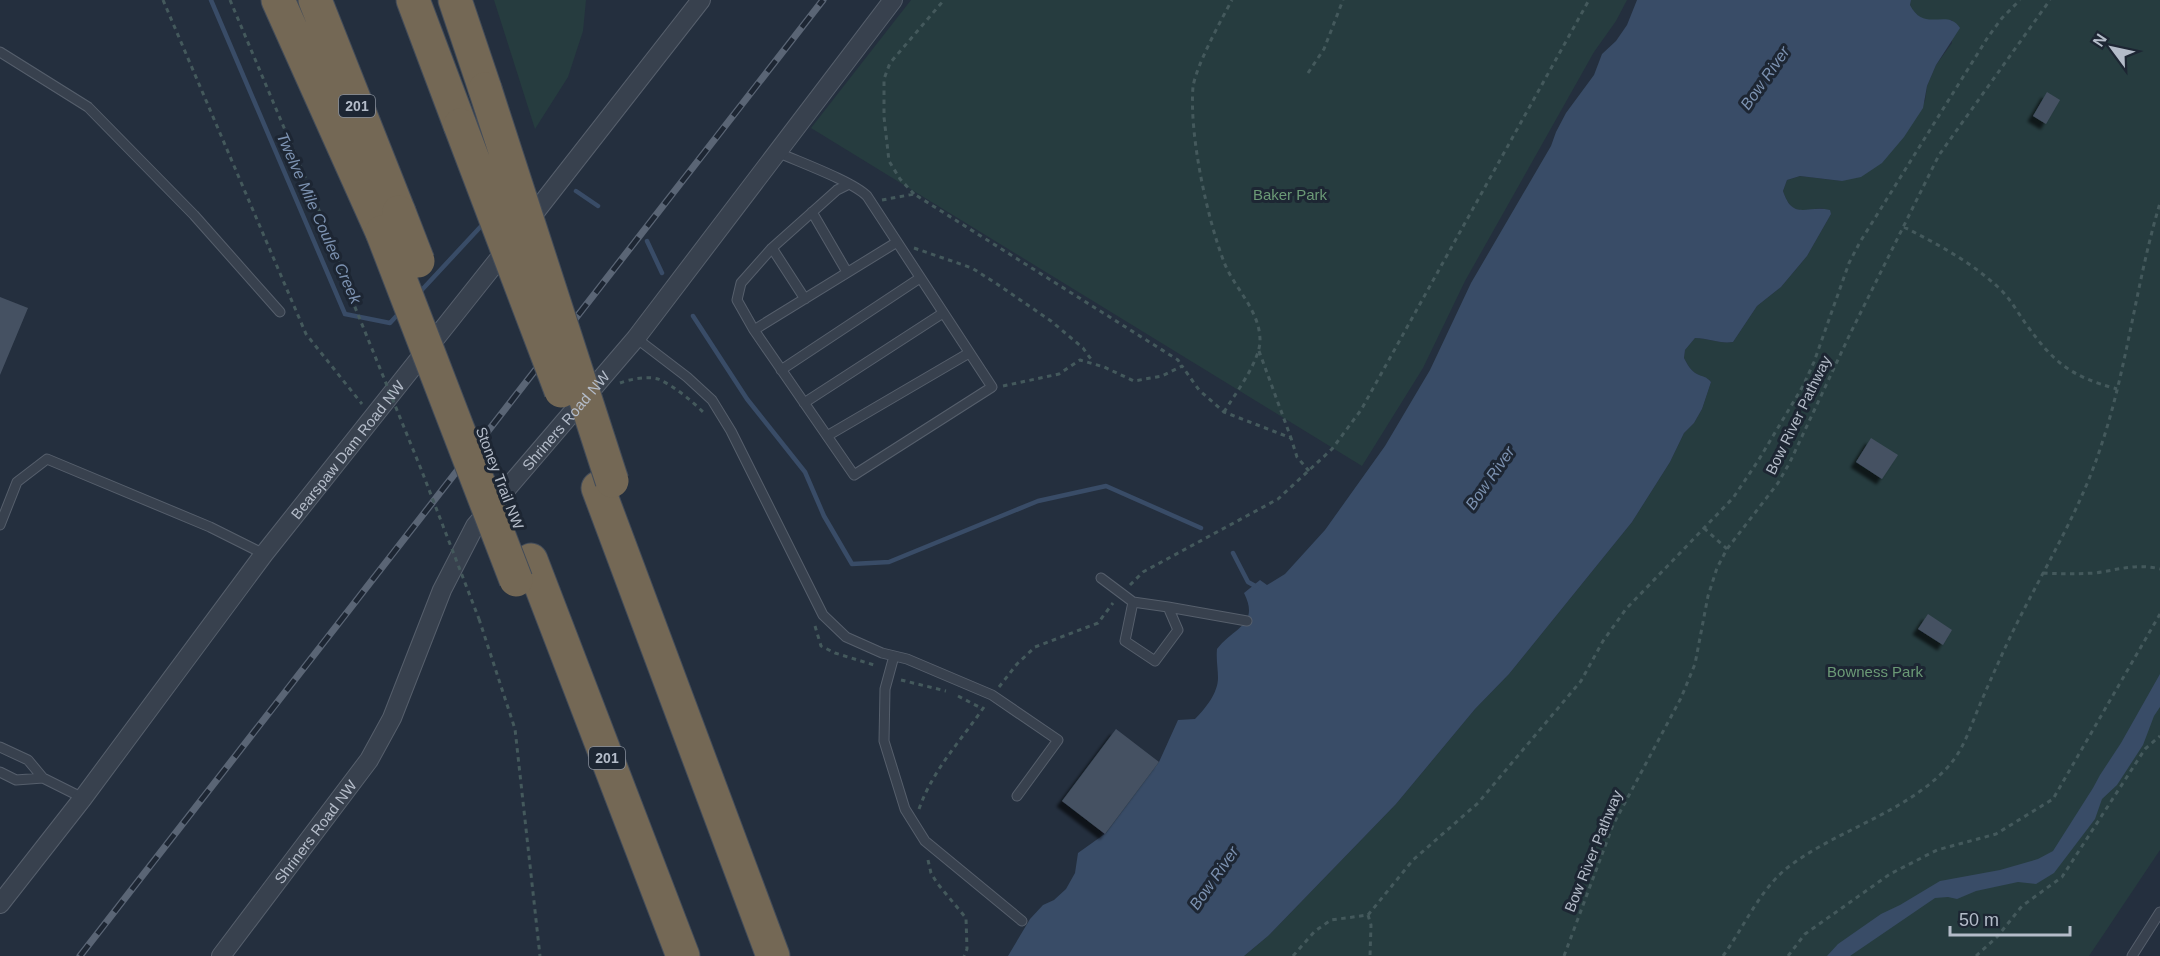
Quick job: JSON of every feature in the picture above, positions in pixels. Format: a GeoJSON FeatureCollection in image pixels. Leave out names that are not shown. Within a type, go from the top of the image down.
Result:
{"type":"FeatureCollection","features":[{"type":"Feature","properties":{"kind":"highway"},"geometry":{"type":"LineString","coordinates":[[278,0],[391,222]]}},
{"type":"Feature","properties":{"kind":"highway","name":"Stoney Trail NW"},"geometry":{"type":"LineString","coordinates":[[315,0],[391,222],[523,570],[682,956]]}},
{"type":"Feature","properties":{"kind":"highway"},"geometry":{"type":"LineString","coordinates":[[412,0],[605,484]]}},
{"type":"Feature","properties":{"kind":"highway"},"geometry":{"type":"LineString","coordinates":[[455,0],[485,89],[605,484],[659,647],[773,956]]}},
{"type":"Feature","properties":{"kind":"street","name":"Bearspaw Dam Road NW"},"geometry":{"type":"LineString","coordinates":[[0,904],[83,798],[264,554],[584,151],[700,0]]}},
{"type":"Feature","properties":{"kind":"street","name":"Shriners Road NW"},"geometry":{"type":"LineString","coordinates":[[221,956],[369,760],[392,718],[442,590],[475,526],[636,338],[893,0]]}},
{"type":"Feature","properties":{"kind":"lane"},"geometry":{"type":"LineString","coordinates":[[0,52],[88,107],[194,215],[280,312]]}},
{"type":"Feature","properties":{"kind":"lane"},"geometry":{"type":"LineString","coordinates":[[777,152],[849,184],[862,191],[992,387],[854,475],[754,330],[737,300],[741,283],[772,248],[837,190],[849,184]]}},
{"type":"Feature","properties":{"kind":"lane"},"geometry":{"type":"LineString","coordinates":[[812,212],[846,272]]}},
{"type":"Feature","properties":{"kind":"lane"},"geometry":{"type":"LineString","coordinates":[[754,330],[897,242]]}},
{"type":"Feature","properties":{"kind":"lane"},"geometry":{"type":"LineString","coordinates":[[772,248],[805,299]]}},
{"type":"Feature","properties":{"kind":"lane"},"geometry":{"type":"LineString","coordinates":[[781,370],[920,278]]}},
{"type":"Feature","properties":{"kind":"lane"},"geometry":{"type":"LineString","coordinates":[[804,403],[943,313]]}},
{"type":"Feature","properties":{"kind":"lane"},"geometry":{"type":"LineString","coordinates":[[636,338],[712,400],[731,431],[823,615],[846,637],[907,659],[992,695],[1058,741],[1017,796]]}},
{"type":"Feature","properties":{"kind":"lane"},"geometry":{"type":"LineString","coordinates":[[827,436],[969,353]]}},
{"type":"Feature","properties":{"kind":"lane"},"geometry":{"type":"LineString","coordinates":[[0,525],[17,482],[47,459],[210,527],[264,554]]}},
{"type":"Feature","properties":{"kind":"lane"},"geometry":{"type":"LineString","coordinates":[[1101,578],[1133,602],[1247,621]]}},
{"type":"Feature","properties":{"kind":"lane"},"geometry":{"type":"LineString","coordinates":[[1133,602],[1125,641],[1155,661],[1178,630],[1168,607]]}},
{"type":"Feature","properties":{"kind":"lane"},"geometry":{"type":"LineString","coordinates":[[894,656],[885,689],[884,741],[905,809],[925,841],[1022,921]]}},
{"type":"Feature","properties":{"kind":"lane"},"geometry":{"type":"LineString","coordinates":[[0,747],[28,760],[43,778],[83,798]]}},
{"type":"Feature","properties":{"kind":"lane"},"geometry":{"type":"LineString","coordinates":[[0,772],[16,780],[43,778]]}},
{"type":"Feature","properties":{"kind":"lane"},"geometry":{"type":"LineString","coordinates":[[2132,956],[2160,912]]}},
{"type":"Feature","properties":{"kind":"path"},"geometry":{"type":"LineString","coordinates":[[163,0],[306,334],[373,417]]}},
{"type":"Feature","properties":{"kind":"path"},"geometry":{"type":"LineString","coordinates":[[230,0],[329,234],[348,290],[422,469],[479,619],[515,729],[540,956]]}},
{"type":"Feature","properties":{"kind":"path"},"geometry":{"type":"LineString","coordinates":[[944,0],[890,63],[884,79],[884,117],[889,161],[900,179],[914,195],[1178,360],[1199,390],[1224,412],[1291,438]]}},
{"type":"Feature","properties":{"kind":"path"},"geometry":{"type":"LineString","coordinates":[[1232,0],[1205,54],[1194,85],[1193,126],[1205,195],[1224,263],[1255,316],[1260,339],[1259,351],[1297,457],[1309,471]]}},
{"type":"Feature","properties":{"kind":"path"},"geometry":{"type":"LineString","coordinates":[[1308,73],[1324,49],[1343,0]]}},
{"type":"Feature","properties":{"kind":"path"},"geometry":{"type":"LineString","coordinates":[[964,956],[967,949],[966,918],[931,873],[918,813],[929,785],[943,761],[1017,664],[1035,647],[1098,623],[1121,593],[1143,572],[1278,499],[1332,449],[1361,410],[1589,0]]}},
{"type":"Feature","properties":{"kind":"path"},"geometry":{"type":"LineString","coordinates":[[1293,956],[1315,931],[1330,920],[1368,915],[1413,860],[1478,803],[1581,681],[1603,640],[1626,609],[1733,498],[1795,401],[1814,362],[1849,264],[1860,242],[1988,37],[2002,18],[2020,0]]}},
{"type":"Feature","properties":{"kind":"path","name":"Bow River Pathway"},"geometry":{"type":"LineString","coordinates":[[1563,956],[1612,825],[1681,698],[1695,664],[1708,596],[1717,568],[1727,549],[1778,483],[1786,469],[1939,155],[2050,0]]}},
{"type":"Feature","properties":{"kind":"path"},"geometry":{"type":"LineString","coordinates":[[872,203],[914,195]]}},
{"type":"Feature","properties":{"kind":"path"},"geometry":{"type":"LineString","coordinates":[[1723,956],[1773,882],[1787,869],[1806,855],[1907,800],[1946,769],[1960,751],[2006,645],[2079,500],[2098,455],[2117,388],[2151,232],[2160,203]]}},
{"type":"Feature","properties":{"kind":"path"},"geometry":{"type":"LineString","coordinates":[[1904,227],[1955,255],[1989,279],[2004,293],[2047,352],[2061,366],[2078,375],[2117,388]]}},
{"type":"Feature","properties":{"kind":"path"},"geometry":{"type":"LineString","coordinates":[[903,252],[912,247],[972,268],[1051,321],[1083,348],[1094,364]]}},
{"type":"Feature","properties":{"kind":"path"},"geometry":{"type":"LineString","coordinates":[[1224,412],[1259,351]]}},
{"type":"Feature","properties":{"kind":"path"},"geometry":{"type":"LineString","coordinates":[[992,387],[1059,374],[1080,360],[1134,381],[1162,376],[1182,366]]}},
{"type":"Feature","properties":{"kind":"path"},"geometry":{"type":"LineString","coordinates":[[618,384],[628,380],[656,378],[692,401],[708,416]]}},
{"type":"Feature","properties":{"kind":"path"},"geometry":{"type":"LineString","coordinates":[[1704,528],[1727,549]]}},
{"type":"Feature","properties":{"kind":"path"},"geometry":{"type":"LineString","coordinates":[[457,583],[467,565]]}},
{"type":"Feature","properties":{"kind":"path"},"geometry":{"type":"LineString","coordinates":[[2043,573],[2069,575],[2134,566],[2160,568]]}},
{"type":"Feature","properties":{"kind":"path"},"geometry":{"type":"LineString","coordinates":[[1788,956],[1805,934],[1890,874],[1937,850],[1996,834],[2053,800],[2160,614]]}},
{"type":"Feature","properties":{"kind":"path"},"geometry":{"type":"LineString","coordinates":[[815,626],[821,646],[882,667],[902,681],[950,691],[983,709]]}},
{"type":"Feature","properties":{"kind":"path"},"geometry":{"type":"LineString","coordinates":[[1976,956],[1997,937],[2022,906],[2062,877],[2145,749],[2160,736]]}},
{"type":"Feature","properties":{"kind":"path"},"geometry":{"type":"LineString","coordinates":[[1368,915],[1371,925],[1370,956]]}},
{"type":"Feature","properties":{"kind":"green space"},"geometry":{"type":"Polygon","coordinates":[[[494,0],[586,0],[583,31],[568,77],[535,129],[494,0]]]}},
{"type":"Feature","properties":{"kind":"green space","name":"Baker Park"},"geometry":{"type":"Polygon","coordinates":[[[911,0],[1627,0],[1616,21],[1594,52],[1465,281],[1423,368],[1362,466],[811,128],[911,0]]]}},
{"type":"Feature","properties":{"kind":"green space","name":"Bowness Park"},"geometry":{"type":"Polygon","coordinates":[[[1911,0],[2160,0],[2160,850],[2089,956],[1244,956],[1268,936],[1396,804],[1475,709],[1509,674],[1632,522],[1670,462],[1684,433],[1694,423],[1702,409],[1711,382],[1691,369],[1684,358],[1685,350],[1695,338],[1733,342],[1757,306],[1781,287],[1807,256],[1831,214],[1822,208],[1798,210],[1793,208],[1783,191],[1787,180],[1800,176],[1842,181],[1925,101],[1927,86],[1936,65],[1952,43],[1952,20],[1922,19],[1910,5],[1911,0]]]}},
{"type":"Feature","properties":{"kind":"water","name":"Bow River"},"geometry":{"type":"Polygon","coordinates":[[[1637,0],[1911,0],[1910,5],[1922,18],[1949,20],[1955,22],[1960,28],[1936,65],[1927,86],[1923,108],[1904,137],[1882,163],[1861,177],[1842,181],[1800,176],[1787,180],[1783,191],[1791,206],[1802,210],[1830,210],[1831,214],[1807,256],[1781,287],[1757,306],[1733,342],[1695,338],[1685,350],[1684,358],[1691,369],[1711,382],[1702,409],[1694,423],[1684,433],[1670,462],[1632,522],[1509,674],[1475,709],[1396,804],[1268,936],[1244,956],[1008,956],[1030,919],[1043,905],[1054,900],[1066,889],[1075,873],[1078,853],[1106,833],[1159,762],[1178,720],[1195,719],[1210,700],[1216,689],[1218,678],[1217,649],[1247,619],[1249,612],[1244,593],[1260,580],[1267,585],[1285,574],[1325,530],[1385,446],[1430,370],[1471,283],[1551,146],[1566,113],[1594,75],[1602,54],[1616,41],[1627,25],[1637,0]]]}},
{"type":"Feature","properties":{"kind":"water"},"geometry":{"type":"Polygon","coordinates":[[[2160,674],[2160,707],[2154,716],[2143,745],[2117,785],[2102,799],[2095,819],[2054,873],[2036,884],[2018,882],[1976,891],[1957,899],[1935,898],[1850,956],[1827,956],[1838,944],[1881,914],[1940,881],[2000,870],[2038,859],[2053,851],[2121,743],[2160,674]]]}},
{"type":"Feature","properties":{"kind":"building"},"geometry":{"type":"Polygon","coordinates":[[[2047,92],[2060,100],[2046,124],[2033,116],[2047,92]]]}},
{"type":"Feature","properties":{"kind":"building"},"geometry":{"type":"Polygon","coordinates":[[[0,297],[28,308],[0,375],[0,297]]]}},
{"type":"Feature","properties":{"kind":"building"},"geometry":{"type":"Polygon","coordinates":[[[1871,438],[1898,455],[1882,479],[1856,462],[1871,438]]]}},
{"type":"Feature","properties":{"kind":"building"},"geometry":{"type":"Polygon","coordinates":[[[1928,614],[1952,630],[1943,645],[1918,629],[1928,614]]]}},
{"type":"Feature","properties":{"kind":"building"},"geometry":{"type":"Polygon","coordinates":[[[1116,729],[1159,762],[1105,834],[1062,801],[1116,729]]]}},
{"type":"Feature","properties":{"kind":"waterway","name":"Twelve Mile Coulee Creek"},"geometry":{"type":"LineString","coordinates":[[211,0],[345,314],[390,323],[400,312]]}},
{"type":"Feature","properties":{"kind":"waterway"},"geometry":{"type":"LineString","coordinates":[[576,191],[598,206]]}},
{"type":"Feature","properties":{"kind":"waterway","name":"Twelve Mile Coulee Creek"},"geometry":{"type":"LineString","coordinates":[[419,293],[484,223]]}},
{"type":"Feature","properties":{"kind":"waterway"},"geometry":{"type":"LineString","coordinates":[[647,241],[662,273]]}},
{"type":"Feature","properties":{"kind":"waterway"},"geometry":{"type":"LineString","coordinates":[[693,316],[747,399],[805,472],[824,516],[852,564],[889,562],[1038,501],[1106,486],[1201,528]]}},
{"type":"Feature","properties":{"kind":"waterway"},"geometry":{"type":"LineString","coordinates":[[1233,553],[1248,582],[1257,587]]}},
{"type":"Feature","properties":{"kind":"railway"},"geometry":{"type":"LineString","coordinates":[[80,956],[823,0]]}}]}
